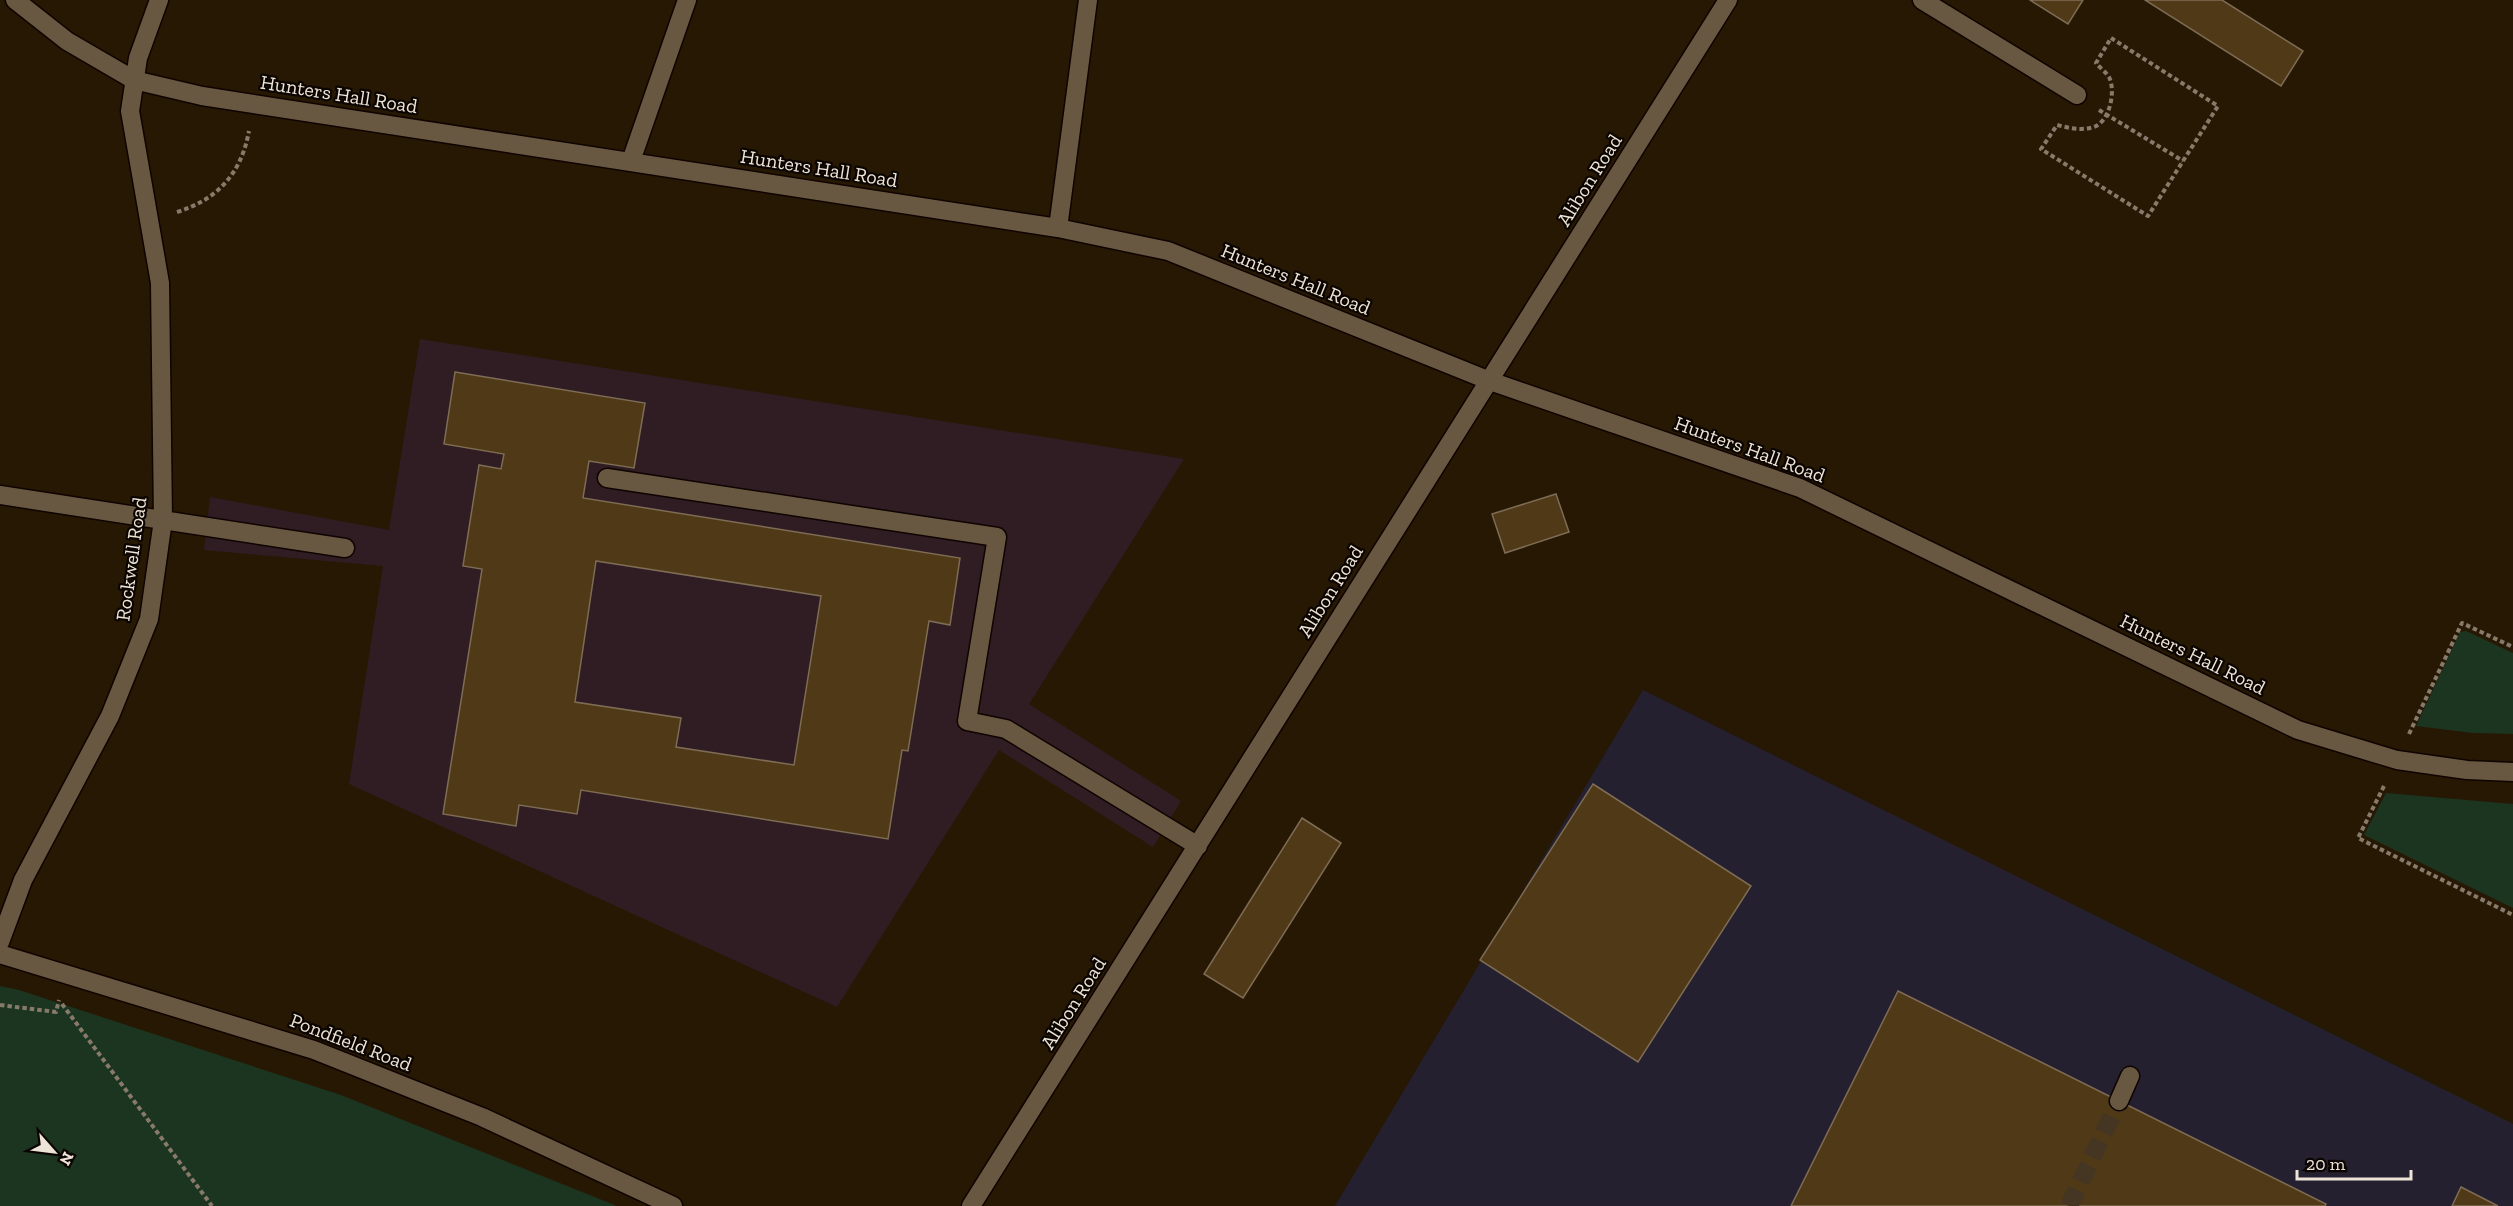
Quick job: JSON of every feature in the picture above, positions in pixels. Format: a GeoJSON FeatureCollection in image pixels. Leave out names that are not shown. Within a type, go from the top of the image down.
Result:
{"type":"FeatureCollection","features":[{"type":"Feature","properties":{"kind":"street","name":"Hunters Hall Road"},"geometry":{"type":"LineString","coordinates":[[15,0],[67,41],[134,80],[202,96],[1058,228],[1168,252],[1491,381],[1800,488],[2298,730],[2397,760],[2467,770],[2513,772]]}},
{"type":"Feature","properties":{"kind":"street","name":"Rockwell Road"},"geometry":{"type":"LineString","coordinates":[[0,942],[23,880],[110,716],[149,619],[163,520],[160,283],[130,111],[138,58],[159,0]]}},
{"type":"Feature","properties":{"kind":"street"},"geometry":{"type":"LineString","coordinates":[[631,161],[687,0]]}},
{"type":"Feature","properties":{"kind":"street"},"geometry":{"type":"LineString","coordinates":[[1058,228],[1088,0]]}},
{"type":"Feature","properties":{"kind":"street","name":"Alibon Road"},"geometry":{"type":"LineString","coordinates":[[971,1206],[1491,381],[1728,0]]}},
{"type":"Feature","properties":{"kind":"street"},"geometry":{"type":"LineString","coordinates":[[1922,0],[2077,95]]}},
{"type":"Feature","properties":{"kind":"street"},"geometry":{"type":"LineString","coordinates":[[607,478],[997,537],[967,721],[1006,729],[1198,846]]}},
{"type":"Feature","properties":{"kind":"street"},"geometry":{"type":"LineString","coordinates":[[0,495],[345,548]]}},
{"type":"Feature","properties":{"kind":"street","name":"Pondfield Road"},"geometry":{"type":"LineString","coordinates":[[0,954],[314,1050],[482,1118],[673,1206]]}},
{"type":"Feature","properties":{"kind":"street"},"geometry":{"type":"LineString","coordinates":[[2119,1101],[2130,1076]]}},
{"type":"Feature","properties":{"kind":"path"},"geometry":{"type":"LineString","coordinates":[[2112,38],[2218,106],[2148,216],[2041,149],[2057,125],[2073,129],[2096,126],[2107,115],[2112,102],[2110,78],[2096,63],[2112,38]]}},
{"type":"Feature","properties":{"kind":"path"},"geometry":{"type":"LineString","coordinates":[[149,219],[203,204],[231,176],[245,152],[254,104]]}},
{"type":"Feature","properties":{"kind":"path"},"geometry":{"type":"LineString","coordinates":[[2107,115],[2183,161]]}},
{"type":"Feature","properties":{"kind":"path"},"geometry":{"type":"LineString","coordinates":[[2513,647],[2462,623],[2358,838],[2513,915]]}},
{"type":"Feature","properties":{"kind":"path"},"geometry":{"type":"LineString","coordinates":[[0,1005],[56,1012],[67,974]]}},
{"type":"Feature","properties":{"kind":"path"},"geometry":{"type":"LineString","coordinates":[[59,1001],[212,1206]]}},
{"type":"Feature","properties":{"kind":"shaded area"},"geometry":{"type":"Polygon","coordinates":[[[420,339],[1184,459],[1029,704],[1181,801],[1153,847],[999,750],[837,1007],[349,784],[383,566],[204,550],[210,497],[389,530],[420,339]]]}},
{"type":"Feature","properties":{"kind":"shaded area"},"geometry":{"type":"Polygon","coordinates":[[[1643,690],[2513,1124],[2513,1206],[1335,1206],[1643,690]]]}},
{"type":"Feature","properties":{"kind":"green space"},"geometry":{"type":"Polygon","coordinates":[[[2466,631],[2513,653],[2513,734],[2473,733],[2416,726],[2460,632],[2466,631]]]}},
{"type":"Feature","properties":{"kind":"green space"},"geometry":{"type":"Polygon","coordinates":[[[2386,793],[2513,804],[2513,908],[2364,835],[2386,793]]]}},
{"type":"Feature","properties":{"kind":"green space"},"geometry":{"type":"Polygon","coordinates":[[[0,986],[19,990],[341,1095],[617,1206],[0,1206],[0,986]]]}},
{"type":"Feature","properties":{"kind":"building"},"geometry":{"type":"Polygon","coordinates":[[[2030,0],[2083,0],[2068,24],[2030,0]]]}},
{"type":"Feature","properties":{"kind":"building"},"geometry":{"type":"Polygon","coordinates":[[[2145,0],[2222,0],[2303,51],[2281,86],[2145,0]]]}},
{"type":"Feature","properties":{"kind":"building"},"geometry":{"type":"Polygon","coordinates":[[[455,372],[645,403],[634,468],[589,461],[583,498],[960,558],[950,625],[929,621],[908,751],[902,750],[888,839],[581,790],[577,814],[519,805],[516,826],[443,814],[482,569],[463,566],[479,465],[501,469],[504,454],[444,444],[455,372]],[[596,561],[575,702],[681,718],[676,747],[794,765],[821,596],[596,561]]]}},
{"type":"Feature","properties":{"kind":"building"},"geometry":{"type":"Polygon","coordinates":[[[1556,494],[1569,532],[1505,553],[1492,514],[1556,494]]]}},
{"type":"Feature","properties":{"kind":"building"},"geometry":{"type":"Polygon","coordinates":[[[1593,784],[1751,886],[1638,1062],[1480,960],[1593,784]]]}},
{"type":"Feature","properties":{"kind":"building"},"geometry":{"type":"Polygon","coordinates":[[[1302,818],[1341,843],[1243,998],[1204,974],[1302,818]]]}},
{"type":"Feature","properties":{"kind":"building"},"geometry":{"type":"Polygon","coordinates":[[[1898,991],[2326,1204],[2325,1206],[1791,1206],[1898,991]]]}},
{"type":"Feature","properties":{"kind":"building"},"geometry":{"type":"Polygon","coordinates":[[[2461,1187],[2498,1206],[2452,1206],[2461,1187]]]}},
{"type":"Feature","properties":{"kind":"tunnel"},"geometry":{"type":"LineString","coordinates":[[2069,1206],[2119,1101]]}}]}
